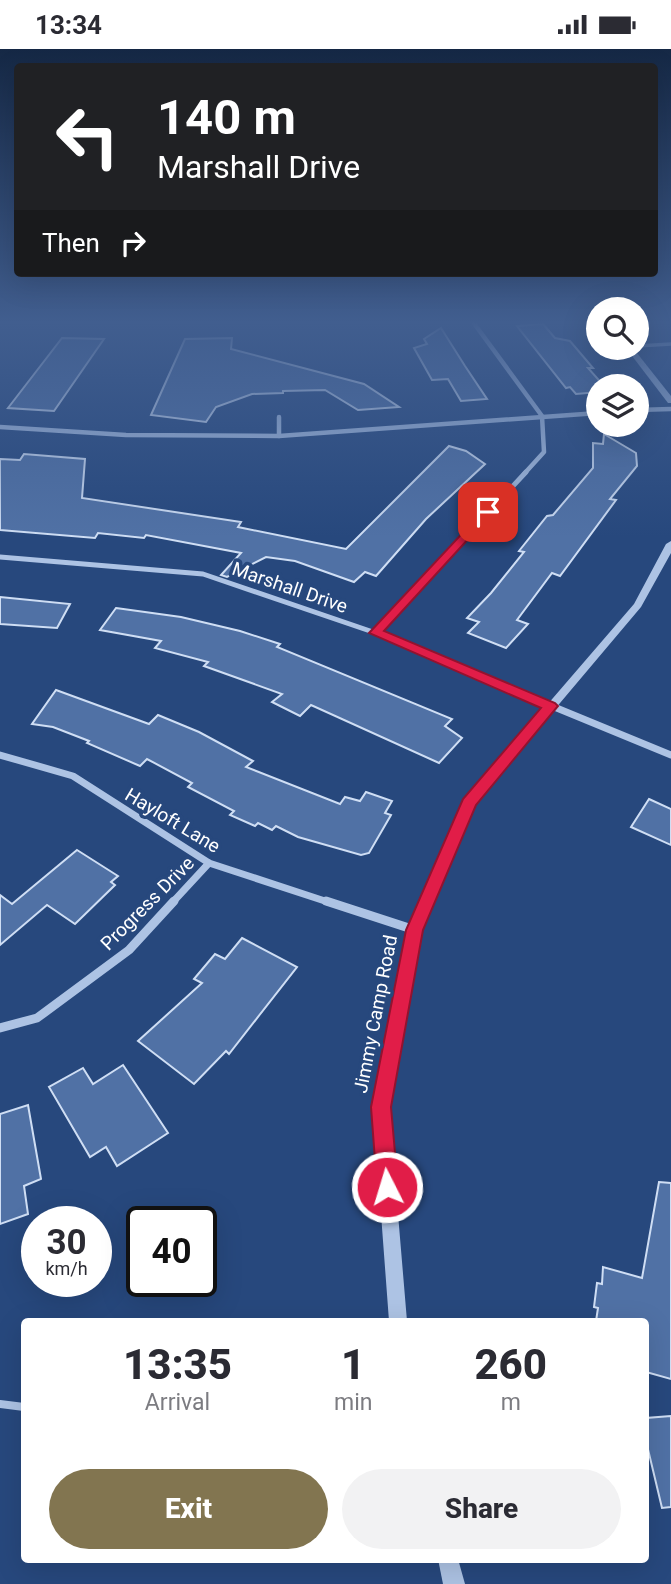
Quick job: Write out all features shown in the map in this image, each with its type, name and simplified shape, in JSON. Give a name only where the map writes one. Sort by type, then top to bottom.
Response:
[{"type":"street","points":[[376,633],[544,452],[542,416],[526,394]]},
{"type":"street","points":[[649,409],[671,408]]},
{"type":"street","points":[[0,427],[126,435],[279,436],[586,414]]},
{"type":"street","points":[[279,417],[279,436]]},
{"type":"street","name":"Jimmy Camp Road","points":[[398,1318],[381,1107],[415,930],[469,803],[638,605],[671,544]]},
{"type":"street","name":"Marshall Drive","points":[[0,557],[203,574],[376,633],[671,755]]},
{"type":"street","name":"Hayloft Lane","points":[[0,755],[73,776],[209,863],[415,930]]},
{"type":"street","name":"Progress Drive","points":[[0,1028],[37,1018],[129,950],[209,863]]},
{"type":"street","points":[[449,1563],[454,1584]]},
{"type":"lane","points":[[0,1404],[21,1407]]},
{"type":"building","points":[[19,394],[66,394],[54,411],[8,408]]},
{"type":"building","points":[[161,394],[263,394],[252,394],[216,407],[206,422],[151,415]]},
{"type":"building","points":[[331,394],[379,394],[399,407],[358,410]]},
{"type":"building","points":[[457,394],[484,394],[487,399],[461,401]]},
{"type":"building","points":[[604,437],[609,437],[636,453],[637,466],[610,499],[616,500],[560,576],[552,573],[517,620],[528,624],[506,648],[468,633],[479,622],[467,618],[524,552],[519,551],[547,516],[553,515],[593,468],[593,443],[603,444]]},
{"type":"building","points":[[449,446],[466,451],[485,464],[426,519],[376,576],[365,572],[354,582],[295,561],[266,557],[227,577],[221,575],[241,553],[146,535],[144,538],[98,533],[95,538],[0,530],[0,459],[20,460],[24,454],[85,459],[82,498],[241,522],[238,527],[346,549]]},
{"type":"building","points":[[0,597],[70,604],[57,628],[0,624]]},
{"type":"building","points":[[116,608],[181,617],[280,644],[277,647],[452,719],[445,726],[462,738],[439,763],[311,705],[300,716],[272,702],[282,694],[204,666],[208,662],[155,648],[161,641],[100,630]]},
{"type":"building","points":[[56,690],[149,724],[158,715],[199,732],[253,761],[246,767],[340,804],[345,797],[360,801],[366,792],[392,801],[385,813],[391,815],[369,853],[361,855],[298,837],[276,826],[272,830],[258,823],[255,826],[230,815],[234,811],[188,787],[192,783],[147,759],[140,766],[53,727],[32,724]]},
{"type":"building","points":[[649,799],[671,809],[671,845],[631,827]]},
{"type":"building","points":[[77,850],[118,876],[111,882],[115,885],[75,924],[47,905],[0,945],[0,895],[12,904]]},
{"type":"building","points":[[242,938],[297,967],[229,1054],[226,1051],[194,1084],[138,1041],[202,983],[194,979],[215,954],[225,959]]},
{"type":"building","points":[[123,1065],[168,1133],[117,1166],[106,1147],[90,1157],[49,1087],[83,1068],[93,1084]]},
{"type":"building","points":[[28,1105],[41,1179],[24,1186],[27,1206],[21,1206],[21,1216],[0,1224],[0,1114]]},
{"type":"building","points":[[659,1182],[671,1183],[671,1379],[649,1373],[649,1318],[596,1318],[598,1308],[594,1307],[597,1283],[602,1284],[603,1267],[642,1278]]},
{"type":"building","points":[[671,1416],[671,1507],[662,1508],[649,1454],[649,1418]]},
{"type":"route","points":[[387,1187],[381,1107],[415,930],[469,803],[550,706],[376,633],[488,512]]}]
